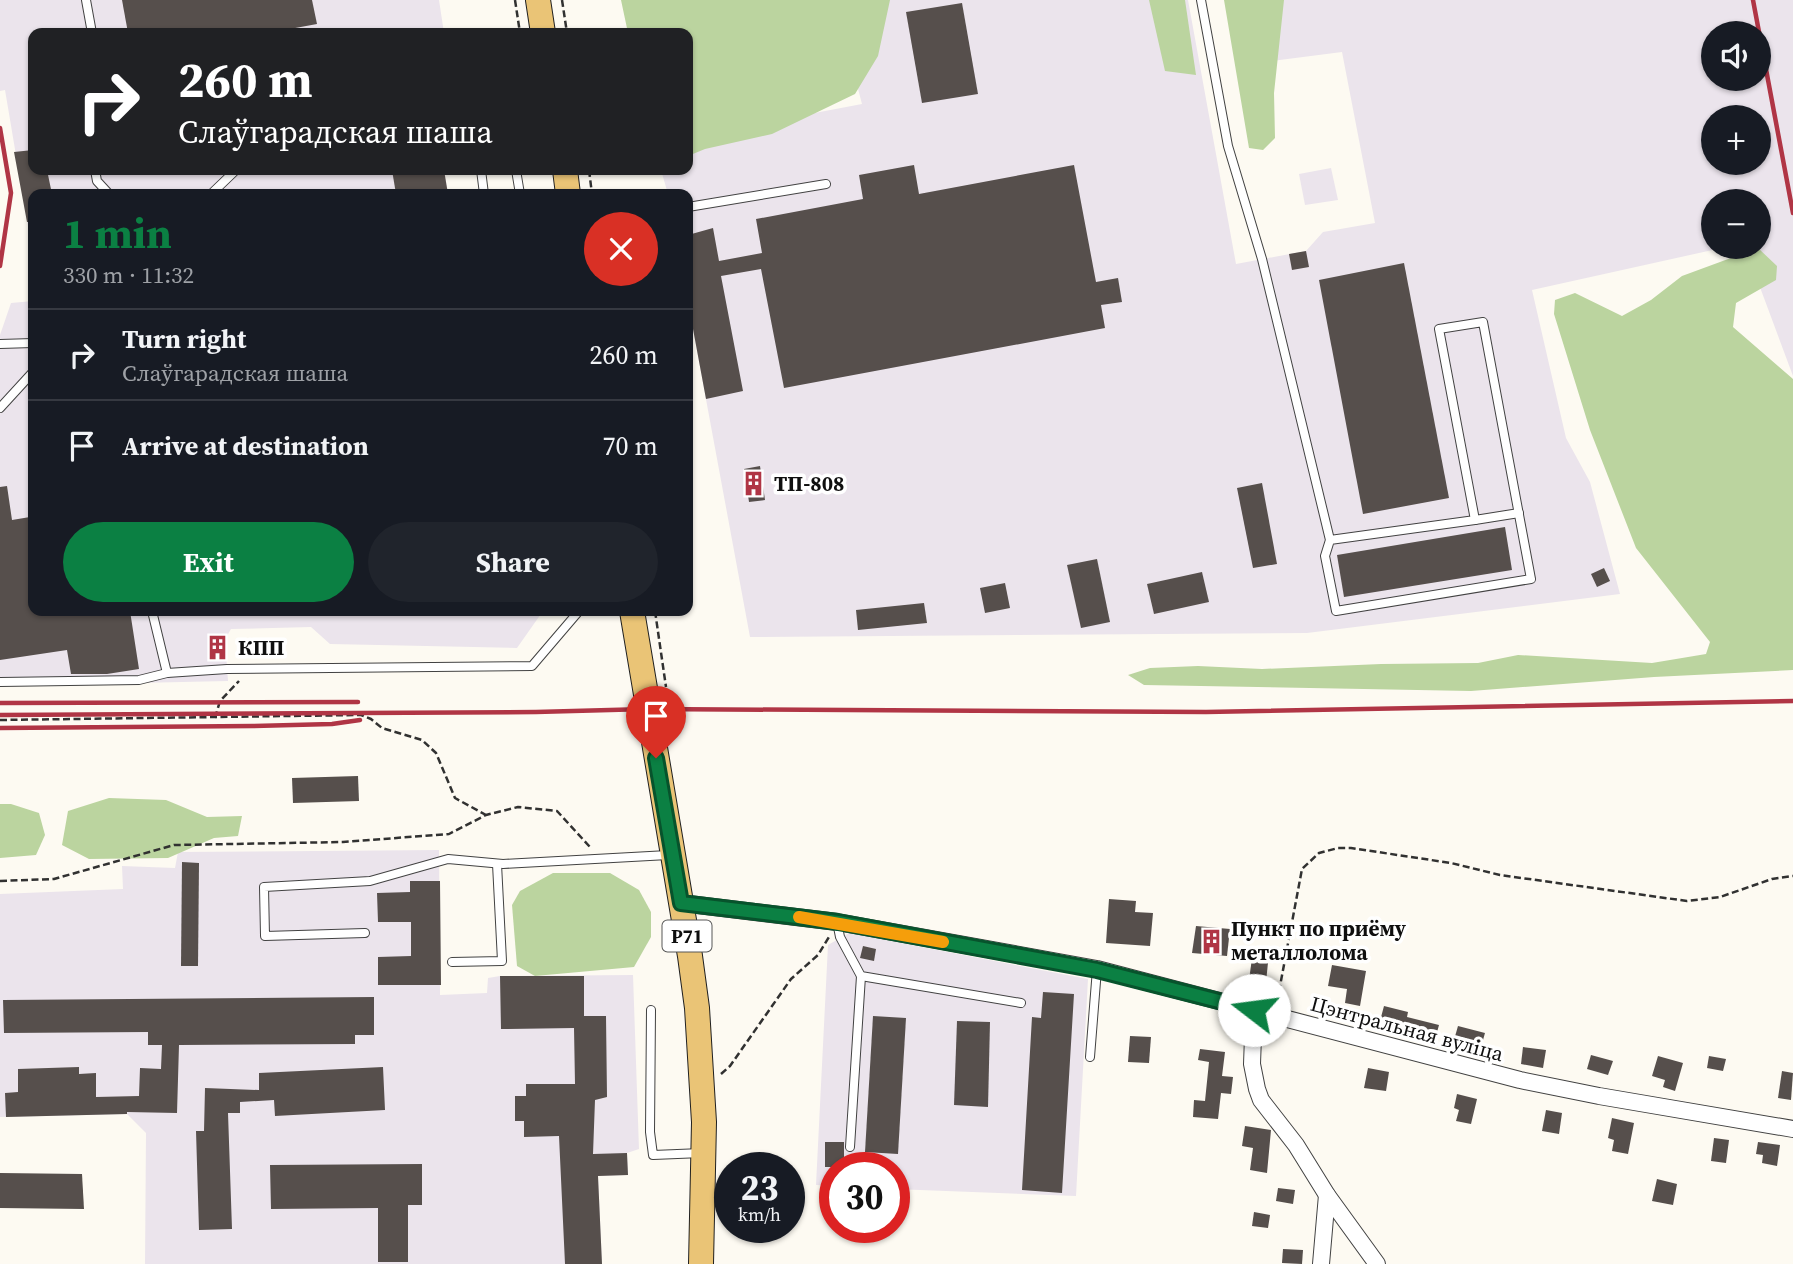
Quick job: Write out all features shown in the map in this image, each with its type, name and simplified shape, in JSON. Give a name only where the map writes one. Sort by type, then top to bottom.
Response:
[{"type":"main road","points":[[538,0],[542,28]]},
{"type":"main road","name":"Р71","points":[[633,616],[697,1008],[704,1153],[701,1264]]},
{"type":"street","name":"Цэнтральная вуліца","points":[[681,903],[838,922],[1097,970],[1520,1080],[1599,1097],[1793,1129]]},
{"type":"street","points":[[1254,1010],[1252,1064],[1256,1089],[1261,1100],[1296,1145],[1327,1195],[1377,1264]]},
{"type":"street","points":[[1321,1264],[1327,1195]]},
{"type":"lane","points":[[86,0],[91,28]]},
{"type":"lane","points":[[1201,0],[1228,146],[1262,259],[1330,540],[1325,556],[1336,611],[1531,579],[1483,322],[1439,329],[1475,520]]},
{"type":"lane","points":[[216,189],[231,175]]},
{"type":"lane","points":[[693,206],[827,184]]},
{"type":"lane","points":[[0,345],[28,343]]},
{"type":"lane","points":[[0,408],[28,377]]},
{"type":"lane","points":[[1330,540],[1519,513]]},
{"type":"lane","points":[[153,616],[167,673]]},
{"type":"lane","points":[[0,682],[139,680],[167,673],[251,669],[532,666],[575,616]]},
{"type":"lane","points":[[365,933],[265,936],[264,887],[370,881],[448,859],[497,863],[673,855]]},
{"type":"lane","points":[[452,962],[502,961],[497,863]]},
{"type":"lane","points":[[838,922],[840,937],[861,976],[850,1147]]},
{"type":"lane","points":[[1090,1057],[1097,970]]},
{"type":"lane","points":[[861,976],[1021,1003]]},
{"type":"lane","points":[[651,1010],[650,1132],[653,1155],[704,1153]]},
{"type":"path","points":[[514,0],[519,28]]},
{"type":"path","points":[[562,0],[566,28]]},
{"type":"path","points":[[656,616],[667,693]]},
{"type":"path","points":[[215,718],[220,701],[251,669]]},
{"type":"path","points":[[0,720],[361,715],[382,728],[422,740],[436,753],[455,798],[486,815]]},
{"type":"path","points":[[0,881],[54,879],[174,845],[343,842],[449,834],[486,815],[518,807],[557,811],[600,859]]},
{"type":"path","points":[[1274,1016],[1302,869],[1312,858],[1328,850],[1351,848],[1451,863],[1500,875],[1687,901],[1720,897],[1772,879],[1793,876]]},
{"type":"path","points":[[703,1090],[730,1066],[791,979],[818,955],[838,922]]},
{"type":"shaded area","points":[[0,0],[439,0],[443,28],[28,28],[28,175],[445,175],[447,189],[28,189],[28,226],[5,90],[0,91]]},
{"type":"shaded area","points":[[882,0],[1188,0],[1236,264],[1306,251],[1323,232],[1375,223],[1342,52],[1242,65],[1229,0],[1793,0],[1793,376],[1749,259],[1771,259],[1771,189],[1701,189],[1701,253],[1532,290],[1566,438],[1590,482],[1620,594],[1307,633],[750,637],[693,329],[693,189],[667,189],[662,175],[693,175],[693,136],[862,104],[837,9]]},
{"type":"shaded area","points":[[1331,168],[1338,200],[1305,205],[1299,174]]},
{"type":"shaded area","points":[[28,301],[28,616],[539,616],[517,648],[330,644],[311,627],[231,629],[225,639],[228,681],[0,686],[0,335],[11,303]]},
{"type":"shaded area","points":[[439,850],[440,995],[487,993],[488,978],[500,976],[633,975],[639,1149],[627,1153],[628,1175],[598,1176],[602,1264],[145,1264],[146,1133],[127,1114],[0,1117],[0,894],[123,889],[122,866],[175,868],[178,852]]},
{"type":"shaded area","points":[[849,933],[1088,979],[1076,1196],[910,1190],[910,1152],[819,1152],[819,1185],[816,1185],[828,945]]},
{"type":"green space","points":[[621,0],[890,0],[878,56],[855,94],[772,134],[693,154],[693,28],[627,28]]},
{"type":"green space","points":[[1149,0],[1185,0],[1196,75],[1165,71]]},
{"type":"green space","points":[[1224,0],[1284,0],[1274,93],[1275,138],[1263,150],[1249,148]]},
{"type":"green space","points":[[1728,259],[1770,259],[1777,266],[1776,280],[1736,303],[1733,327],[1793,379],[1793,670],[1471,691],[1144,685],[1128,675],[1150,668],[1198,666],[1262,669],[1478,663],[1518,655],[1652,663],[1706,654],[1710,642],[1636,548],[1590,430],[1554,314],[1555,300],[1575,293],[1622,316],[1651,300],[1682,276]]},
{"type":"green space","points":[[109,798],[166,800],[207,817],[242,816],[238,836],[214,838],[168,858],[89,859],[62,845],[68,811]]},
{"type":"green space","points":[[0,804],[11,804],[39,813],[45,835],[36,855],[0,858]]},
{"type":"green space","points":[[553,873],[610,873],[639,890],[651,912],[651,937],[634,967],[535,976],[517,966],[512,905],[520,891]]},
{"type":"building","points":[[122,0],[312,0],[317,24],[295,28],[127,28]]},
{"type":"building","points":[[962,3],[978,94],[922,103],[906,12]]},
{"type":"building","points":[[28,151],[28,175],[48,175],[51,189],[28,189],[28,222],[27,222],[14,152]]},
{"type":"building","points":[[914,165],[919,194],[1074,165],[1096,282],[1118,278],[1122,302],[1101,305],[1105,328],[784,388],[761,269],[721,276],[743,391],[706,399],[693,329],[693,234],[713,228],[719,261],[762,253],[756,219],[863,199],[859,175]]},
{"type":"building","points":[[393,175],[445,175],[447,189],[395,189]]},
{"type":"building","points":[[1306,251],[1309,267],[1292,270],[1289,254]]},
{"type":"building","points":[[1404,263],[1449,498],[1363,514],[1319,280]]},
{"type":"building","name":"ТП-808","points":[[760,466],[765,500],[749,502],[744,469]]},
{"type":"building","points":[[1262,483],[1277,564],[1253,568],[1237,488]]},
{"type":"building","points":[[7,486],[12,520],[28,517],[28,616],[131,616],[139,669],[107,674],[71,674],[67,650],[0,660],[0,487]]},
{"type":"building","points":[[1505,527],[1512,570],[1344,597],[1337,555]]},
{"type":"building","points":[[1097,559],[1110,622],[1081,628],[1067,565]]},
{"type":"building","points":[[1604,568],[1610,581],[1597,587],[1591,574]]},
{"type":"building","points":[[1202,572],[1209,602],[1154,614],[1147,584]]},
{"type":"building","points":[[1005,583],[1010,608],[985,613],[980,588]]},
{"type":"building","points":[[924,603],[927,623],[858,630],[856,610]]},
{"type":"building","name":"КПП","points":[[209,637],[225,639],[227,658],[210,658]]},
{"type":"building","points":[[358,776],[359,801],[293,803],[292,778]]},
{"type":"building","points":[[182,862],[199,863],[198,966],[181,966]]},
{"type":"building","points":[[410,881],[440,881],[441,985],[378,985],[378,957],[411,956],[411,922],[378,922],[377,893],[410,892]]},
{"type":"building","points":[[1109,899],[1136,901],[1135,912],[1153,913],[1150,946],[1106,943]]},
{"type":"building","name":"Пункт по приёму металлолома","points":[[1196,926],[1230,929],[1227,956],[1192,953]]},
{"type":"building","points":[[863,946],[876,949],[874,961],[860,958]]},
{"type":"building","points":[[1253,951],[1269,953],[1266,982],[1249,980]]},
{"type":"building","points":[[1332,965],[1366,971],[1360,1006],[1345,1003],[1347,989],[1328,986]]},
{"type":"building","points":[[500,976],[584,976],[584,1016],[606,1016],[607,1097],[595,1100],[593,1154],[627,1153],[628,1175],[598,1176],[602,1264],[565,1264],[559,1136],[524,1137],[524,1121],[515,1121],[515,1096],[526,1096],[526,1084],[575,1084],[574,1028],[501,1029]]},
{"type":"building","points":[[1043,992],[1074,994],[1062,1193],[1022,1190],[1032,1017],[1041,1018]]},
{"type":"building","points":[[374,997],[374,1035],[355,1035],[355,1044],[179,1045],[177,1113],[127,1112],[6,1117],[5,1093],[18,1092],[18,1069],[79,1067],[79,1074],[96,1073],[96,1097],[139,1096],[140,1068],[161,1069],[162,1045],[148,1045],[148,1032],[4,1033],[3,1000]]},
{"type":"building","points":[[1384,1006],[1408,1012],[1407,1017],[1439,1025],[1436,1036],[1380,1021]]},
{"type":"building","points":[[873,1016],[906,1018],[898,1152],[865,1152]]},
{"type":"building","points":[[957,1021],[990,1022],[988,1107],[954,1105]]},
{"type":"building","points":[[1458,1026],[1485,1033],[1479,1054],[1452,1047]]},
{"type":"building","points":[[1130,1036],[1151,1037],[1149,1063],[1128,1062]]},
{"type":"building","points":[[1523,1047],[1546,1050],[1543,1068],[1521,1064]]},
{"type":"building","points":[[1200,1049],[1225,1052],[1222,1076],[1233,1077],[1231,1094],[1221,1093],[1218,1119],[1193,1117],[1194,1100],[1205,1101],[1209,1062],[1198,1060]]},
{"type":"building","points":[[1591,1055],[1613,1061],[1608,1075],[1587,1069]]},
{"type":"building","points":[[1658,1056],[1683,1063],[1675,1091],[1663,1087],[1665,1080],[1652,1076]]},
{"type":"building","points":[[1709,1056],[1726,1059],[1723,1071],[1707,1068]]},
{"type":"building","points":[[383,1067],[385,1110],[275,1116],[274,1100],[240,1102],[240,1113],[228,1113],[232,1229],[199,1230],[196,1131],[204,1131],[205,1088],[259,1090],[259,1073]]},
{"type":"building","points":[[1368,1068],[1389,1072],[1386,1091],[1364,1088]]},
{"type":"building","points":[[1782,1071],[1793,1073],[1791,1100],[1778,1098]]},
{"type":"building","points":[[1457,1094],[1477,1099],[1471,1124],[1456,1121],[1459,1110],[1454,1108]]},
{"type":"building","points":[[1546,1110],[1562,1113],[1559,1134],[1542,1131]]},
{"type":"building","points":[[1612,1118],[1634,1123],[1628,1154],[1612,1151],[1614,1140],[1608,1138]]},
{"type":"building","points":[[1245,1126],[1271,1130],[1267,1173],[1250,1170],[1253,1148],[1242,1146]]},
{"type":"building","points":[[1714,1138],[1729,1140],[1726,1163],[1711,1161]]},
{"type":"building","points":[[825,1142],[844,1142],[844,1152],[825,1152]]},
{"type":"building","points":[[1758,1142],[1780,1145],[1777,1166],[1762,1163],[1763,1155],[1756,1154]]},
{"type":"building","points":[[422,1164],[422,1205],[408,1205],[408,1262],[378,1262],[378,1208],[271,1209],[270,1165]]},
{"type":"building","points":[[0,1173],[82,1174],[84,1209],[0,1208]]},
{"type":"building","points":[[1657,1179],[1677,1184],[1673,1205],[1652,1201]]},
{"type":"building","points":[[1278,1188],[1295,1190],[1293,1204],[1276,1201]]},
{"type":"building","points":[[1254,1212],[1270,1215],[1268,1228],[1252,1226]]},
{"type":"building","points":[[1283,1249],[1303,1250],[1302,1264],[1282,1263]]},
{"type":"railway","points":[[1753,0],[1793,213]]},
{"type":"railway","points":[[0,128],[11,193],[0,266]]},
{"type":"railway","points":[[0,715],[647,709],[1206,712],[1793,701]]},
{"type":"railway","points":[[0,703],[358,702]]},
{"type":"railway","points":[[0,728],[253,726],[332,724],[360,720]]},
{"type":"slow traffic","points":[[799,917],[943,942]]},
{"type":"place","name":"ТП-808","points":[[754,484]]},
{"type":"place","name":"КПП","points":[[218,648]]},
{"type":"place","name":"Пункт по приёму металлолома","points":[[1211,941]]},
{"type":"route","points":[[656,758],[681,903],[838,922],[1097,970],[1254,1010]]}]
